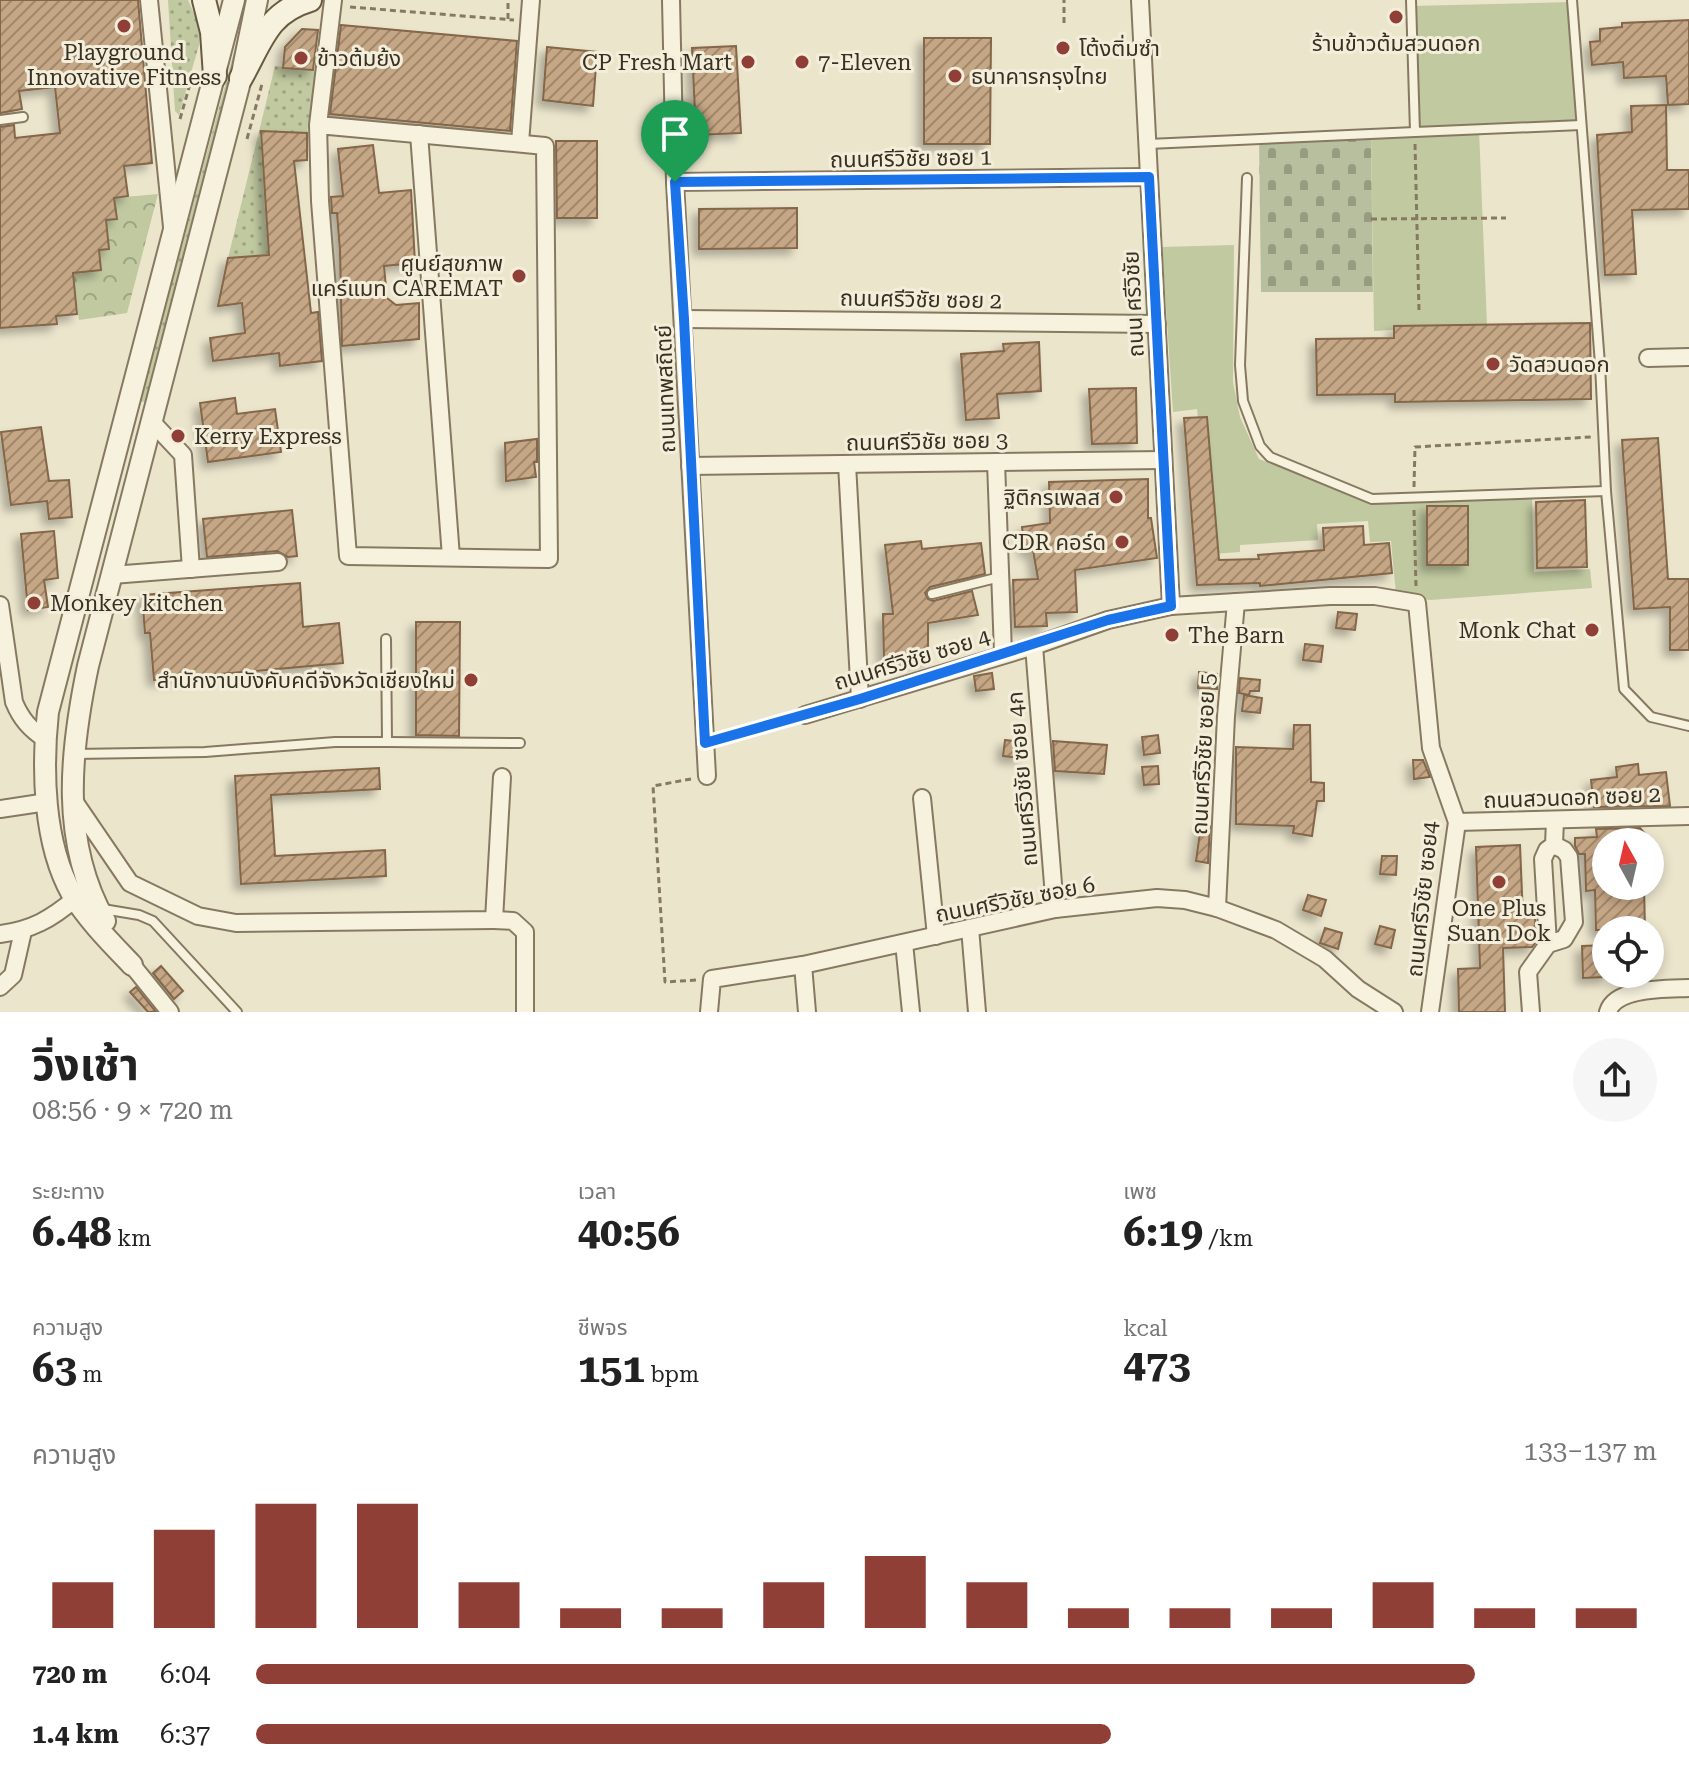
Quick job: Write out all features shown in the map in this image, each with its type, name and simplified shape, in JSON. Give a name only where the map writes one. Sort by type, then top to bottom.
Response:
[{"type":"main road","points":[[204,0],[212,32],[204,76]]},
{"type":"main road","points":[[252,80],[273,21],[286,9],[310,0]]},
{"type":"street","points":[[149,0],[172,229]]},
{"type":"street","points":[[170,1012],[88,917],[59,862],[47,802],[45,745],[55,682],[172,229],[204,76],[234,0]]},
{"type":"street","points":[[132,965],[92,899],[75,844],[72,797],[74,754],[83,688],[152,422],[252,80],[257,0]]},
{"type":"street","points":[[520,143],[531,0]]},
{"type":"street","name":"ถนนเทพสถิตย์","points":[[671,0],[675,182],[707,776]]},
{"type":"street","name":"ถนน ศรีวิชัย","points":[[1140,0],[1171,606]]},
{"type":"street","points":[[318,125],[545,146],[549,559],[348,556],[320,201],[318,125],[332,5]]},
{"type":"street","points":[[419,134],[451,557]]},
{"type":"street","name":"ถนนศรีวิชัย ซอย 1","points":[[675,182],[1149,177]]},
{"type":"street","name":"ถนนศรีวิชัย ซอย 2","points":[[684,319],[1157,324]]},
{"type":"street","points":[[1648,358],[1689,357]]},
{"type":"street","points":[[152,422],[183,455],[191,569]]},
{"type":"street","name":"ถนนศรีวิชัย ซอย 3","points":[[690,466],[1163,460]]},
{"type":"street","points":[[996,462],[1003,653]]},
{"type":"street","points":[[847,464],[860,699]]},
{"type":"street","points":[[112,575],[278,562]]},
{"type":"street","name":"ถนนศรีวิชัย ซอย 4","points":[[805,715],[1034,646],[1108,620],[1171,606],[1330,596],[1375,596],[1417,603]]},
{"type":"street","name":"ถนนศรีวิชัย ซอย 5","points":[[1217,908],[1226,716],[1236,602]]},
{"type":"street","name":"ถนนศรีวิชัย ซอย4","points":[[1417,603],[1431,748],[1457,822],[1430,1012]]},
{"type":"street","points":[[0,605],[4,667],[20,715],[45,745],[74,754]]},
{"type":"street","name":"ถนนศรีวิชัย ซอย 4ก","points":[[1034,646],[1055,909]]},
{"type":"street","points":[[494,920],[502,777]]},
{"type":"street","points":[[72,797],[130,883],[198,916],[236,923],[513,921],[525,932],[525,1012]]},
{"type":"street","points":[[922,798],[936,936]]},
{"type":"street","points":[[0,809],[47,802]]},
{"type":"street","name":"ถนนสวนดอก ซอย 2","points":[[1457,822],[1689,816]]},
{"type":"street","points":[[1554,845],[1555,820]]},
{"type":"street","points":[[1531,1012],[1528,972],[1548,944],[1564,939],[1574,922],[1569,857],[1554,845]]},
{"type":"street","points":[[1548,944],[1543,859],[1547,850],[1554,845]]},
{"type":"street","points":[[0,934],[23,931],[53,918],[76,898]]},
{"type":"street","name":"ถนนศรีวิชัย ซอย 6","points":[[712,979],[803,965],[1055,909],[1157,898],[1185,900],[1217,908],[1276,930],[1325,959],[1358,989],[1394,1012]]},
{"type":"street","points":[[970,928],[977,1012]]},
{"type":"street","points":[[0,987],[13,975],[23,931]]},
{"type":"street","points":[[904,943],[911,1012]]},
{"type":"street","points":[[803,965],[807,1012]]},
{"type":"street","points":[[709,1012],[712,979]]},
{"type":"street","points":[[1608,1012],[1609,1006],[1617,998],[1629,994],[1689,988]]},
{"type":"lane","points":[[1411,0],[1415,132]]},
{"type":"lane","points":[[1572,0],[1600,364],[1606,491],[1624,689],[1651,717],[1689,726]]},
{"type":"lane","points":[[0,120],[23,117]]},
{"type":"lane","points":[[1147,144],[1581,125]]},
{"type":"lane","points":[[1247,178],[1240,365],[1243,401],[1260,446],[1270,457],[1372,499],[1606,491]]},
{"type":"lane","points":[[932,594],[1000,577]]},
{"type":"lane","points":[[386,639],[387,742]]},
{"type":"lane","points":[[74,754],[205,752],[335,742],[520,743]]},
{"type":"lane","points":[[98,908],[139,915],[153,921],[237,1012]]},
{"type":"path","points":[[508,0],[508,19]]},
{"type":"path","points":[[1064,0],[1064,23]]},
{"type":"path","points":[[332,5],[530,21]]},
{"type":"path","points":[[175,121],[180,119],[204,76]]},
{"type":"path","points":[[247,139],[252,80]]},
{"type":"path","points":[[1415,132],[1419,311]]},
{"type":"path","points":[[1371,219],[1506,218]]},
{"type":"path","points":[[1417,603],[1415,447],[1603,436]]},
{"type":"path","points":[[705,743],[805,715]]},
{"type":"path","points":[[707,776],[653,786],[665,982],[712,979]]},
{"type":"green space","points":[[168,0],[188,0],[200,27],[199,45],[179,115],[175,111]]},
{"type":"green space","points":[[1571,2],[1580,125],[1479,130],[1487,325],[1374,331],[1371,133],[1415,132],[1411,6]]},
{"type":"green space","points":[[242,22],[248,23],[149,401],[140,402]]},
{"type":"green space","points":[[275,66],[317,71],[307,133],[262,131],[269,255],[228,258]]},
{"type":"green space","points":[[1371,133],[1373,292],[1261,292],[1259,137]]},
{"type":"green space","points":[[158,194],[127,313],[79,320],[73,273],[99,250],[106,220],[117,219],[114,198]]},
{"type":"green space","points":[[1234,245],[1233,382],[1240,417],[1259,459],[1374,504],[1532,497],[1534,572],[1590,569],[1592,588],[1430,600],[1396,594],[1391,541],[1370,542],[1368,521],[1317,524],[1318,540],[1240,545],[1240,552],[1212,554],[1197,409],[1173,412],[1162,247]]},
{"type":"building","points":[[0,0],[138,0],[152,163],[124,166],[128,196],[114,198],[117,219],[106,220],[109,249],[99,250],[101,270],[73,273],[77,314],[56,316],[57,324],[0,328],[0,127],[14,125],[15,138],[60,133],[55,87],[19,91],[22,109],[0,113]]},
{"type":"building","points":[[1689,20],[1689,104],[1668,105],[1666,76],[1624,78],[1623,62],[1592,65],[1590,42],[1600,41],[1600,29],[1622,27],[1622,23]]},
{"type":"building","points":[[341,25],[517,41],[510,131],[330,114]]},
{"type":"building","name":"ข้าวต้มย้ง","points":[[302,29],[318,30],[313,70],[283,68],[285,47]]},
{"type":"building","points":[[924,38],[991,38],[990,144],[924,144]]},
{"type":"building","points":[[736,46],[741,133],[696,135],[692,48]]},
{"type":"building","points":[[547,47],[597,52],[593,106],[543,100]]},
{"type":"building","points":[[1666,105],[1667,170],[1689,170],[1689,209],[1632,210],[1636,274],[1605,275],[1597,135],[1632,132],[1631,106]]},
{"type":"building","points":[[261,131],[307,133],[307,160],[294,161],[311,313],[318,312],[322,361],[280,366],[279,353],[213,361],[210,338],[245,333],[242,303],[218,306],[228,258],[269,255]]},
{"type":"building","points":[[556,141],[597,141],[597,218],[557,218]]},
{"type":"building","points":[[373,145],[379,193],[411,190],[415,263],[384,266],[387,298],[396,305],[419,303],[419,339],[342,346],[340,251],[337,213],[332,213],[331,197],[343,196],[338,149]]},
{"type":"building","points":[[797,208],[797,248],[699,249],[699,209]]},
{"type":"building","name":"วัดสวนดอก","points":[[1590,323],[1591,399],[1395,402],[1395,394],[1317,395],[1316,339],[1394,338],[1394,326]]},
{"type":"building","points":[[1039,342],[1041,391],[997,394],[999,418],[966,420],[961,354],[1004,351],[1003,344]]},
{"type":"building","points":[[1136,388],[1137,443],[1092,444],[1089,389]]},
{"type":"building","points":[[235,398],[237,414],[275,409],[281,452],[208,462],[200,403]]},
{"type":"building","points":[[1207,417],[1219,560],[1259,559],[1258,555],[1324,550],[1323,528],[1363,526],[1364,545],[1389,543],[1392,573],[1260,586],[1260,583],[1197,585],[1184,418]]},
{"type":"building","points":[[41,427],[49,481],[69,480],[72,517],[49,519],[47,501],[11,505],[1,432]]},
{"type":"building","points":[[1658,438],[1668,579],[1689,579],[1689,650],[1670,650],[1670,607],[1634,609],[1622,440]]},
{"type":"building","points":[[537,439],[536,477],[506,481],[505,443]]},
{"type":"building","points":[[1148,479],[1148,518],[1151,518],[1157,558],[1075,570],[1077,612],[1046,613],[1047,626],[1015,627],[1013,580],[1038,579],[1033,550],[1025,551],[1022,527],[1050,523],[1049,482]]},
{"type":"building","points":[[1585,500],[1587,567],[1537,568],[1536,502]]},
{"type":"building","points":[[1427,506],[1468,506],[1468,565],[1427,565]]},
{"type":"building","points":[[292,510],[297,556],[288,557],[277,551],[207,557],[203,519]]},
{"type":"building","points":[[54,531],[58,578],[44,580],[48,607],[28,610],[21,534]]},
{"type":"building","points":[[921,541],[922,549],[981,543],[985,574],[930,587],[925,593],[933,601],[972,591],[978,615],[928,623],[928,660],[884,661],[883,614],[893,614],[885,545]]},
{"type":"building","points":[[300,583],[303,627],[339,623],[343,663],[154,680],[150,633],[145,633],[142,595]]},
{"type":"building","points":[[1338,612],[1357,614],[1355,630],[1336,628]]},
{"type":"building","points":[[416,622],[460,622],[459,736],[416,735]]},
{"type":"building","points":[[1305,644],[1323,646],[1321,662],[1303,660]]},
{"type":"building","points":[[1199,672],[1217,674],[1217,689],[1198,688]]},
{"type":"building","points":[[992,673],[994,689],[976,691],[974,676]]},
{"type":"building","points":[[1240,678],[1260,680],[1259,691],[1250,691],[1249,695],[1239,693]]},
{"type":"building","points":[[1244,695],[1262,698],[1260,713],[1242,711]]},
{"type":"building","points":[[1294,725],[1310,725],[1311,782],[1324,783],[1324,801],[1317,801],[1312,836],[1293,833],[1294,826],[1236,824],[1236,747],[1293,749]]},
{"type":"building","points":[[1158,735],[1160,753],[1144,755],[1142,737]]},
{"type":"building","points":[[1005,740],[1023,742],[1021,758],[1003,756]]},
{"type":"building","points":[[1053,741],[1107,745],[1104,774],[1055,771]]},
{"type":"building","points":[[1413,760],[1423,760],[1430,777],[1414,779]]},
{"type":"building","points":[[1638,764],[1639,775],[1666,772],[1670,806],[1594,807],[1591,780],[1617,777],[1616,767]]},
{"type":"building","points":[[1158,766],[1159,784],[1144,785],[1142,767]]},
{"type":"building","points":[[379,768],[380,789],[271,795],[275,856],[385,850],[386,876],[241,884],[235,776]]},
{"type":"building","points":[[1201,825],[1210,826],[1208,863],[1196,861]]},
{"type":"building","points":[[1592,837],[1592,890],[1586,891],[1585,854],[1579,854],[1575,838]]},
{"type":"building","name":"One Plus Suan Dok","points":[[1520,845],[1523,918],[1535,917],[1536,942],[1532,947],[1503,948],[1505,1012],[1459,1012],[1458,969],[1480,968],[1476,847]]},
{"type":"building","points":[[1382,856],[1397,856],[1396,875],[1380,874]]},
{"type":"building","points":[[1308,895],[1326,900],[1321,916],[1303,910]]},
{"type":"building","points":[[1595,900],[1644,900],[1645,916],[1596,916]]},
{"type":"building","points":[[1380,926],[1395,930],[1391,948],[1375,944]]},
{"type":"building","points":[[1325,928],[1342,933],[1338,949],[1320,943]]},
{"type":"building","points":[[1582,946],[1592,946],[1592,978],[1583,978]]},
{"type":"building","points":[[161,966],[183,991],[174,999],[153,973]]},
{"type":"building","points":[[136,987],[156,1012],[148,1012],[130,992]]},
{"type":"place","name":"ร้านข้าวต้มสวนดอก","points":[[1396,17]]},
{"type":"place","name":"Playground Innovative Fitness","points":[[124,26]]},
{"type":"place","name":"โต้งติ่มซำ","points":[[1063,48]]},
{"type":"place","name":"ข้าวต้มย้ง","points":[[301,58]]},
{"type":"place","name":"CP Fresh Mart","points":[[748,62]]},
{"type":"place","name":"7-Eleven","points":[[802,62]]},
{"type":"place","name":"ธนาคารกรุงไทย","points":[[955,76]]},
{"type":"place","name":"ศูนย์สุขภาพ แคร์แมท CAREMAT","points":[[519,276]]},
{"type":"place","name":"วัดสวนดอก","points":[[1493,364]]},
{"type":"place","name":"Kerry Express","points":[[178,436]]},
{"type":"place","name":"ฐิติกรเพลส","points":[[1116,497]]},
{"type":"place","name":"CDR คอร์ด","points":[[1122,542]]},
{"type":"place","name":"Monkey kitchen","points":[[34,603]]},
{"type":"place","name":"Monk Chat","points":[[1592,630]]},
{"type":"place","name":"The Barn","points":[[1172,635]]},
{"type":"place","name":"สำนักงานบังคับคดีจังหวัดเชียงใหม่","points":[[471,680]]},
{"type":"place","name":"One Plus Suan Dok","points":[[1499,882]]},
{"type":"route","points":[[1149,177],[1171,606],[1108,620],[1034,646],[705,743],[675,182],[1149,177]]}]
